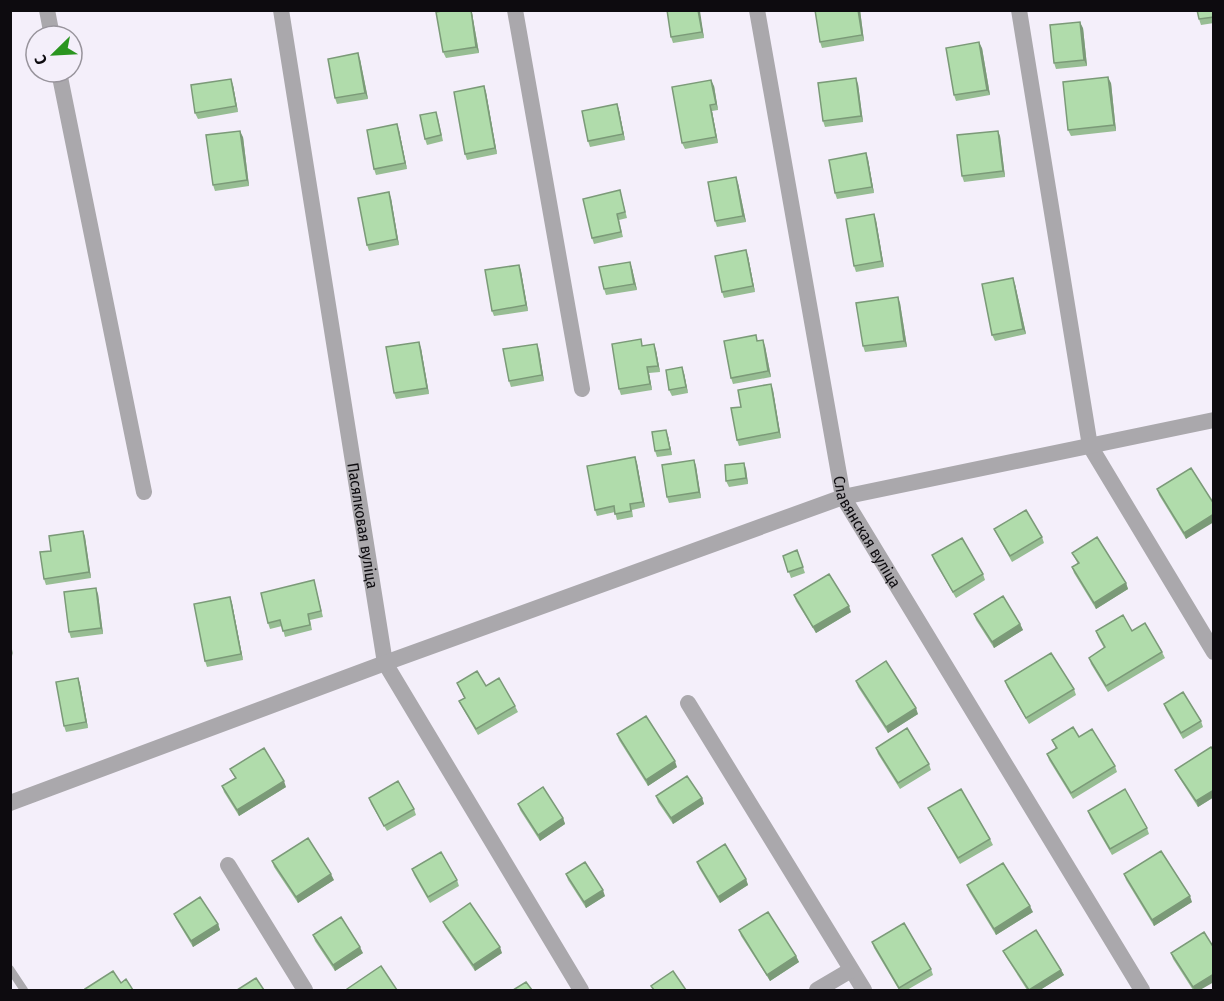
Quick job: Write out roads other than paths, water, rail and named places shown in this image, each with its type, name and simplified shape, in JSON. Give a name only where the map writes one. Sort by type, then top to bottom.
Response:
[{"type":"street","name":"Пасялковая вуліца","points":[[281,10],[385,663],[581,990]]},
{"type":"street","points":[[515,10],[582,389]]},
{"type":"street","name":"Славянская вуліца","points":[[757,10],[843,497],[1142,990]]},
{"type":"street","points":[[1019,10],[1090,446],[1214,652]]},
{"type":"street","points":[[61,84],[144,492]]},
{"type":"street","points":[[10,803],[385,663],[843,497],[1214,420]]},
{"type":"street","points":[[688,703],[864,990]]},
{"type":"street","points":[[228,866],[304,990]]},
{"type":"street","points":[[818,990],[851,970]]},
{"type":"lane","points":[[10,969],[24,990]]}]
